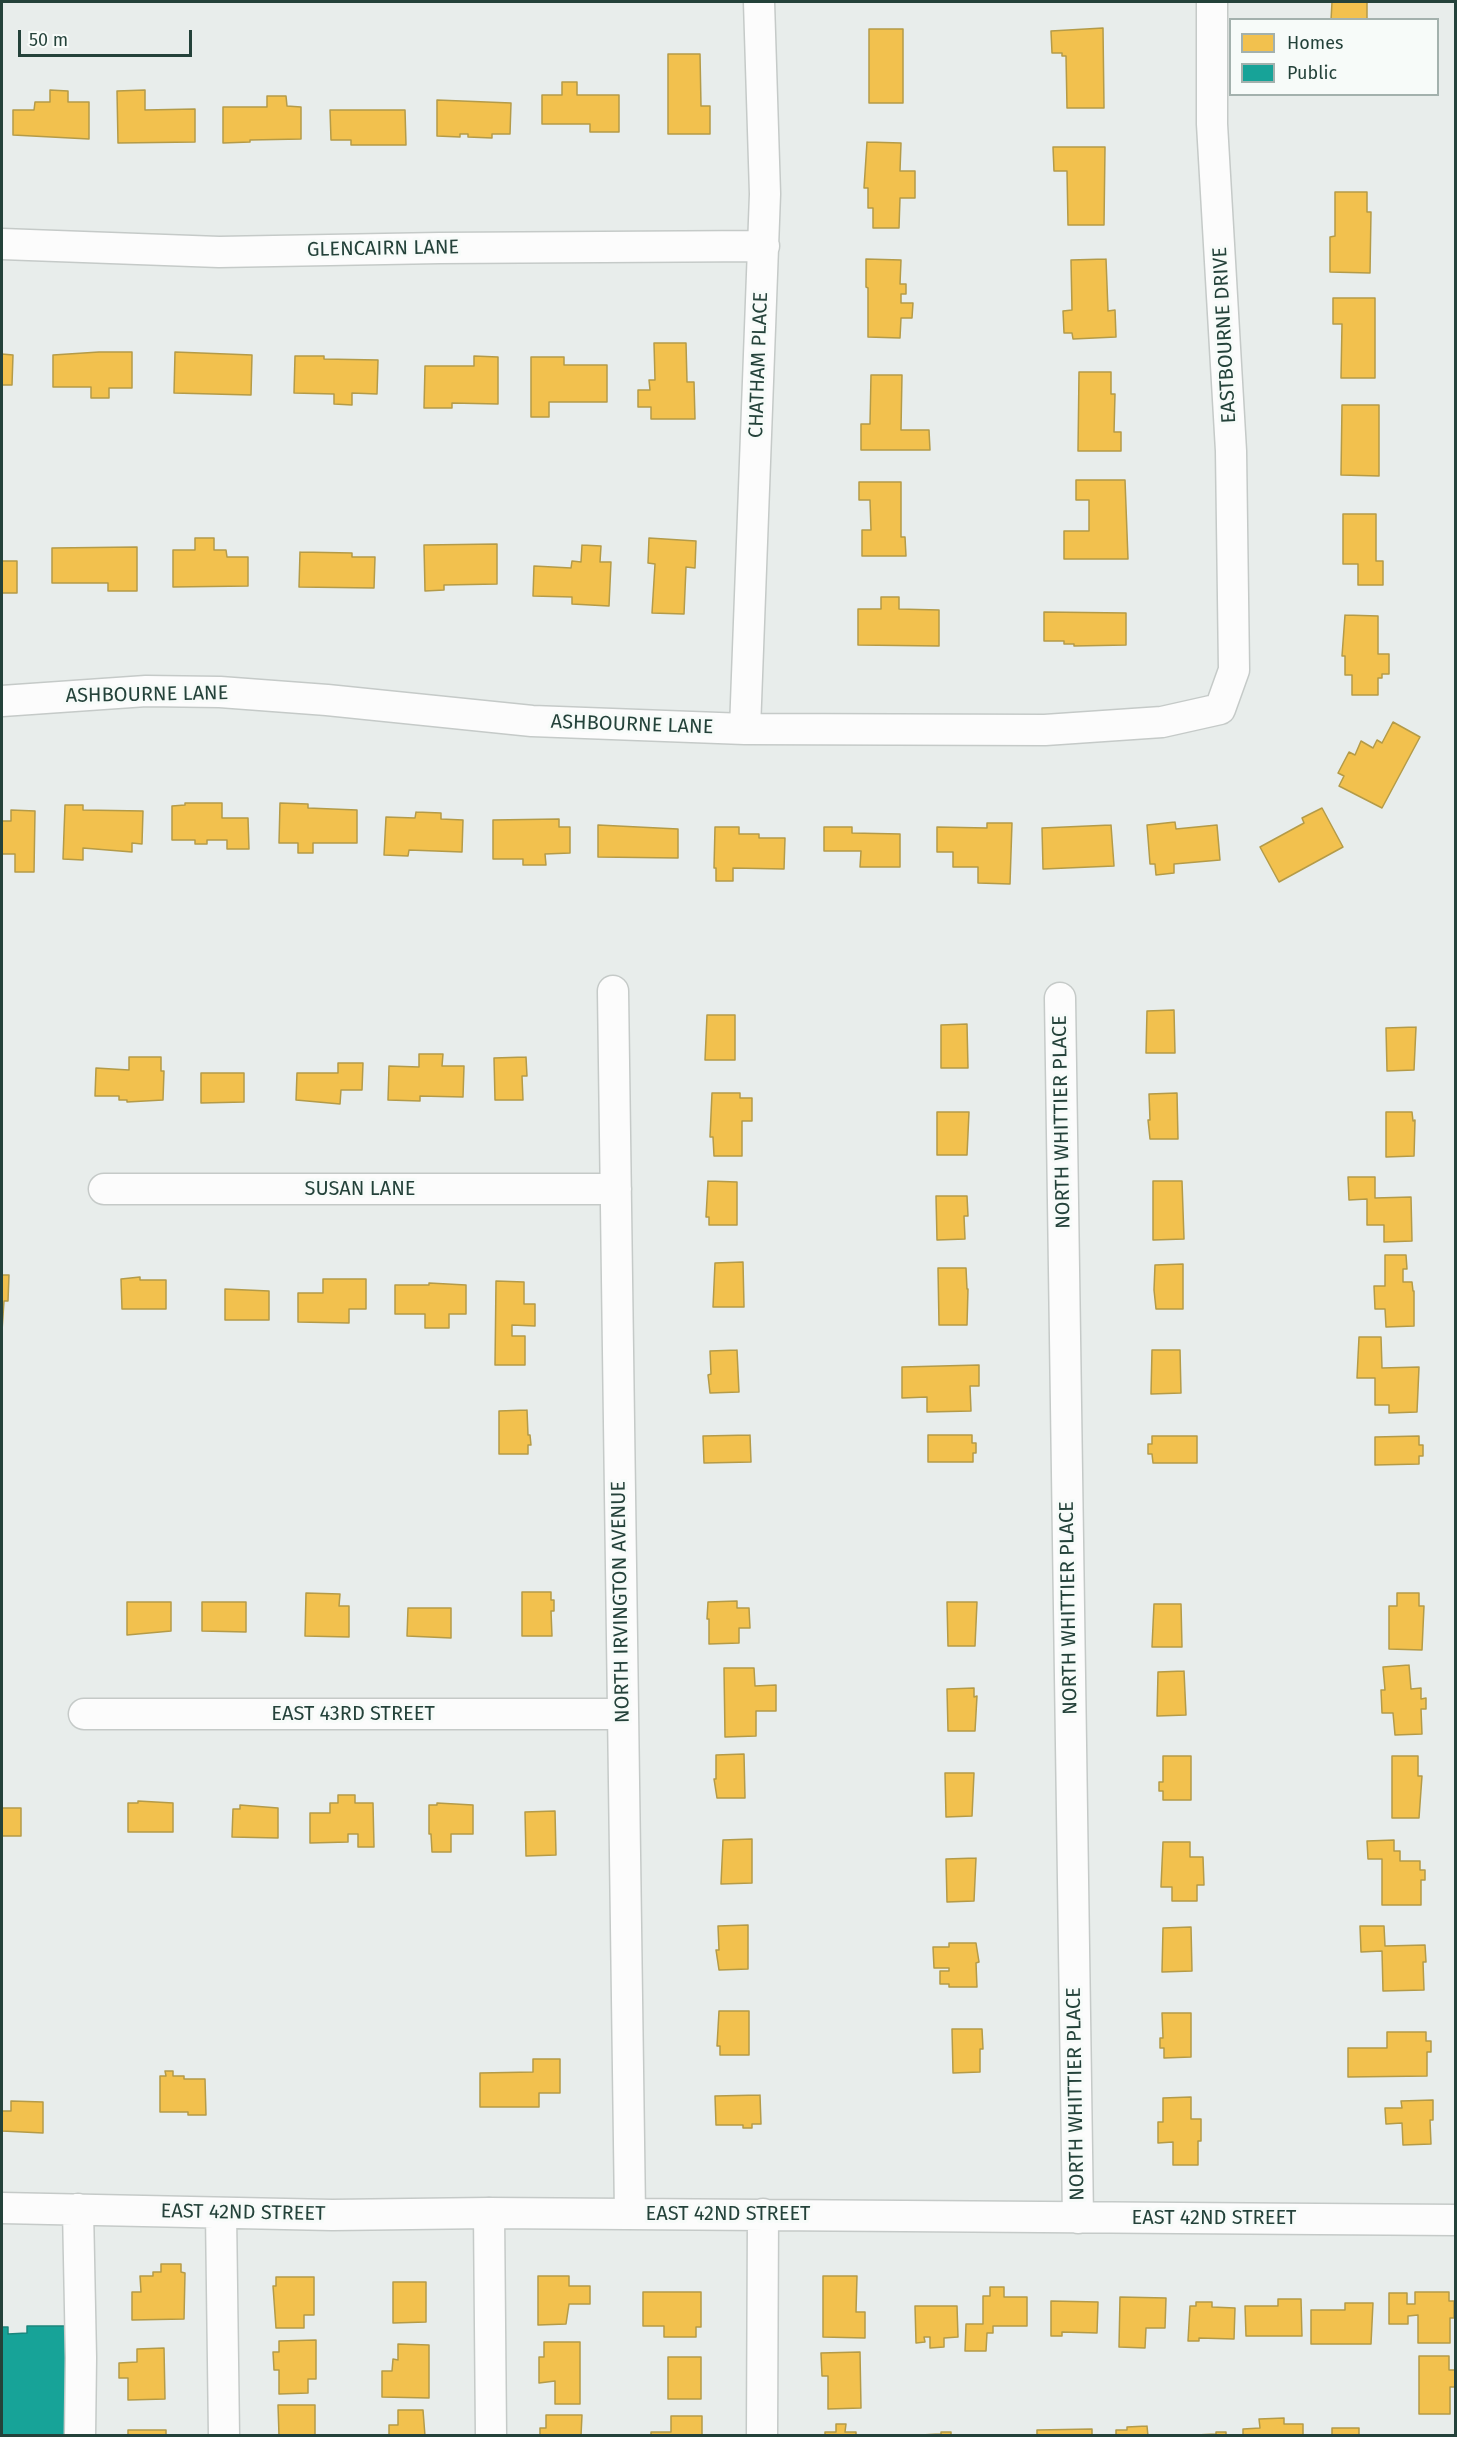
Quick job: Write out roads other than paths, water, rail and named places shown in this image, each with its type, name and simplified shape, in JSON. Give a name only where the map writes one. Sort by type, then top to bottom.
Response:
[{"type":"street","name":"CHATHAM PLACE","points":[[745,729],[764,246],[765,194],[759,2]]},
{"type":"street","name":"EASTBOURNE DRIVE","points":[[1212,2],[1212,124],[1231,451],[1234,670]]},
{"type":"street","name":"GLENCAIRN LANE","points":[[2,244],[219,252],[764,246]]},
{"type":"street","name":"ASHBOURNE LANE","points":[[2,701],[146,691],[220,692],[327,700],[532,721],[745,729],[1045,730],[1162,722],[1220,709],[1234,670]]},
{"type":"street","name":"NORTH IRVINGTON AVENUE","points":[[613,991],[630,2213]]},
{"type":"street","name":"NORTH WHITTIER PLACE","points":[[1060,998],[1078,2218]]},
{"type":"street","name":"SUSAN LANE","points":[[104,1190],[616,1190]]},
{"type":"street","name":"EAST 43RD STREET","points":[[84,1714],[623,1714]]},
{"type":"street","name":"EAST 42ND STREET","points":[[2,2208],[332,2215],[630,2213],[1455,2220]]},
{"type":"street","points":[[78,2209],[80,2436]]},
{"type":"street","points":[[221,2213],[224,2436]]},
{"type":"street","points":[[489,2213],[491,2436]]},
{"type":"street","points":[[762,2436],[763,2214]]}]
